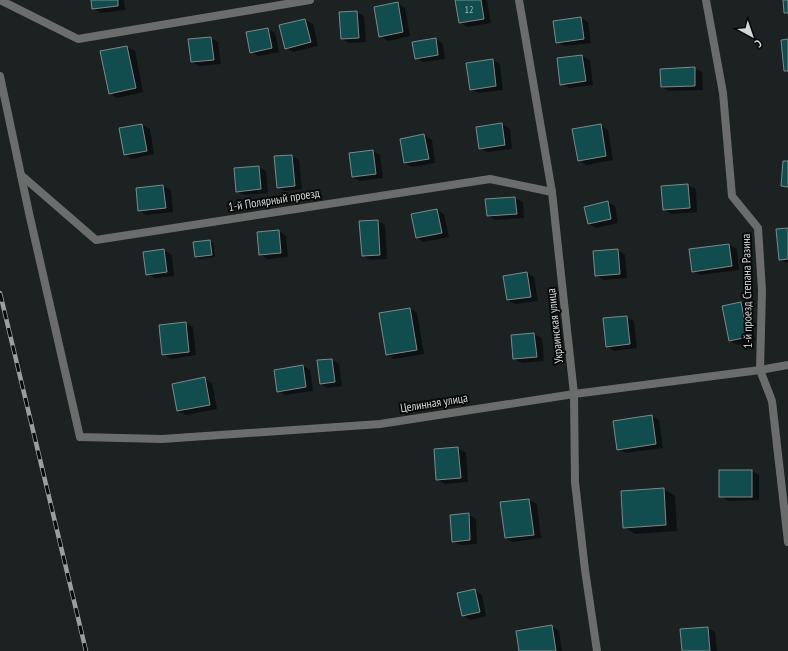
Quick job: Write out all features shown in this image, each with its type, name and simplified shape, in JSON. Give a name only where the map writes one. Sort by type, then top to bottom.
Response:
[{"type":"street","points":[[0,0],[78,39],[310,0]]},
{"type":"street","name":"Украинская улица","points":[[519,0],[552,192],[574,394],[575,482],[585,570],[597,651]]},
{"type":"street","name":"1-й проезд Степана Разина","points":[[706,0],[723,93],[732,196],[758,228],[762,290],[760,370],[772,401],[788,542]]},
{"type":"street","points":[[0,76],[21,175]]},
{"type":"street","name":"1-й Полярный проезд","points":[[21,175],[96,240],[490,179],[552,192]]},
{"type":"street","name":"Целинная улица","points":[[21,175],[80,436],[162,439],[380,424],[574,394],[788,365]]},
{"type":"building","points":[[91,0],[118,0],[118,6],[92,9]]},
{"type":"building","points":[[455,0],[481,0],[484,19],[459,23]]},
{"type":"building","points":[[783,0],[788,0],[788,13],[784,13]]},
{"type":"building","points":[[398,2],[403,32],[379,37],[374,7]]},
{"type":"building","points":[[357,11],[359,38],[341,39],[339,12]]},
{"type":"building","points":[[581,17],[584,39],[556,43],[553,21]]},
{"type":"building","points":[[305,19],[311,42],[285,49],[279,25]]},
{"type":"building","points":[[268,28],[272,48],[250,53],[246,32]]},
{"type":"building","points":[[211,37],[214,60],[191,62],[188,39]]},
{"type":"building","points":[[436,38],[438,55],[415,59],[412,42]]},
{"type":"building","points":[[788,39],[788,71],[784,71],[781,40]]},
{"type":"building","points":[[127,46],[136,88],[109,94],[100,51]]},
{"type":"building","points":[[582,55],[586,81],[560,85],[557,58]]},
{"type":"building","points":[[493,59],[496,86],[470,90],[466,63]]},
{"type":"building","points":[[695,67],[695,86],[661,87],[660,69]]},
{"type":"building","points":[[502,123],[505,145],[479,149],[476,127]]},
{"type":"building","points":[[142,124],[147,151],[124,155],[119,128]]},
{"type":"building","points":[[601,124],[606,156],[578,161],[572,129]]},
{"type":"building","points":[[424,134],[429,159],[404,163],[400,139]]},
{"type":"building","points":[[373,150],[376,174],[352,177],[349,153]]},
{"type":"building","points":[[292,155],[295,186],[277,188],[274,156]]},
{"type":"building","points":[[783,161],[788,161],[788,187],[781,186]]},
{"type":"building","points":[[259,166],[261,189],[236,192],[234,168]]},
{"type":"building","points":[[688,184],[690,208],[663,210],[661,186]]},
{"type":"building","points":[[163,185],[166,208],[138,211],[136,188]]},
{"type":"building","points":[[515,197],[517,214],[487,216],[485,199]]},
{"type":"building","points":[[608,201],[611,219],[588,224],[584,207]]},
{"type":"building","points":[[437,209],[442,233],[416,238],[411,214]]},
{"type":"building","points":[[378,220],[380,255],[362,256],[359,221]]},
{"type":"building","points":[[788,228],[788,259],[779,260],[776,229]]},
{"type":"building","points":[[279,230],[281,253],[259,255],[257,232]]},
{"type":"building","points":[[210,240],[212,255],[195,257],[193,242]]},
{"type":"building","points":[[729,244],[732,266],[692,272],[689,249]]},
{"type":"building","points":[[164,249],[167,272],[146,275],[143,252]]},
{"type":"building","points":[[618,249],[620,274],[595,276],[593,251]]},
{"type":"building","points":[[527,272],[531,297],[507,300],[503,276]]},
{"type":"building","points":[[741,302],[748,337],[729,341],[722,306]]},
{"type":"building","points":[[410,308],[417,350],[386,355],[379,313]]},
{"type":"building","points":[[627,316],[630,344],[606,347],[603,318]]},
{"type":"building","points":[[186,322],[189,352],[162,355],[159,325]]},
{"type":"building","points":[[534,333],[537,357],[513,359],[511,335]]},
{"type":"building","points":[[332,359],[335,382],[320,384],[317,360]]},
{"type":"building","points":[[303,365],[306,387],[277,392],[274,370]]},
{"type":"building","points":[[205,377],[210,405],[177,411],[172,384]]},
{"type":"building","points":[[652,415],[656,444],[617,450],[613,421]]},
{"type":"building","points":[[458,447],[461,478],[436,480],[434,449]]},
{"type":"building","points":[[719,470],[752,470],[752,497],[719,497]]},
{"type":"building","points":[[664,488],[666,525],[623,528],[621,491]]},
{"type":"building","points":[[529,499],[534,535],[505,538],[500,502]]},
{"type":"building","points":[[469,513],[470,540],[452,542],[450,515]]},
{"type":"building","points":[[475,589],[480,612],[462,616],[457,593]]},
{"type":"building","points":[[552,625],[556,651],[519,651],[516,631]]},
{"type":"building","points":[[708,627],[710,651],[682,651],[680,629]]},
{"type":"railway","points":[[0,293],[86,651]]}]
